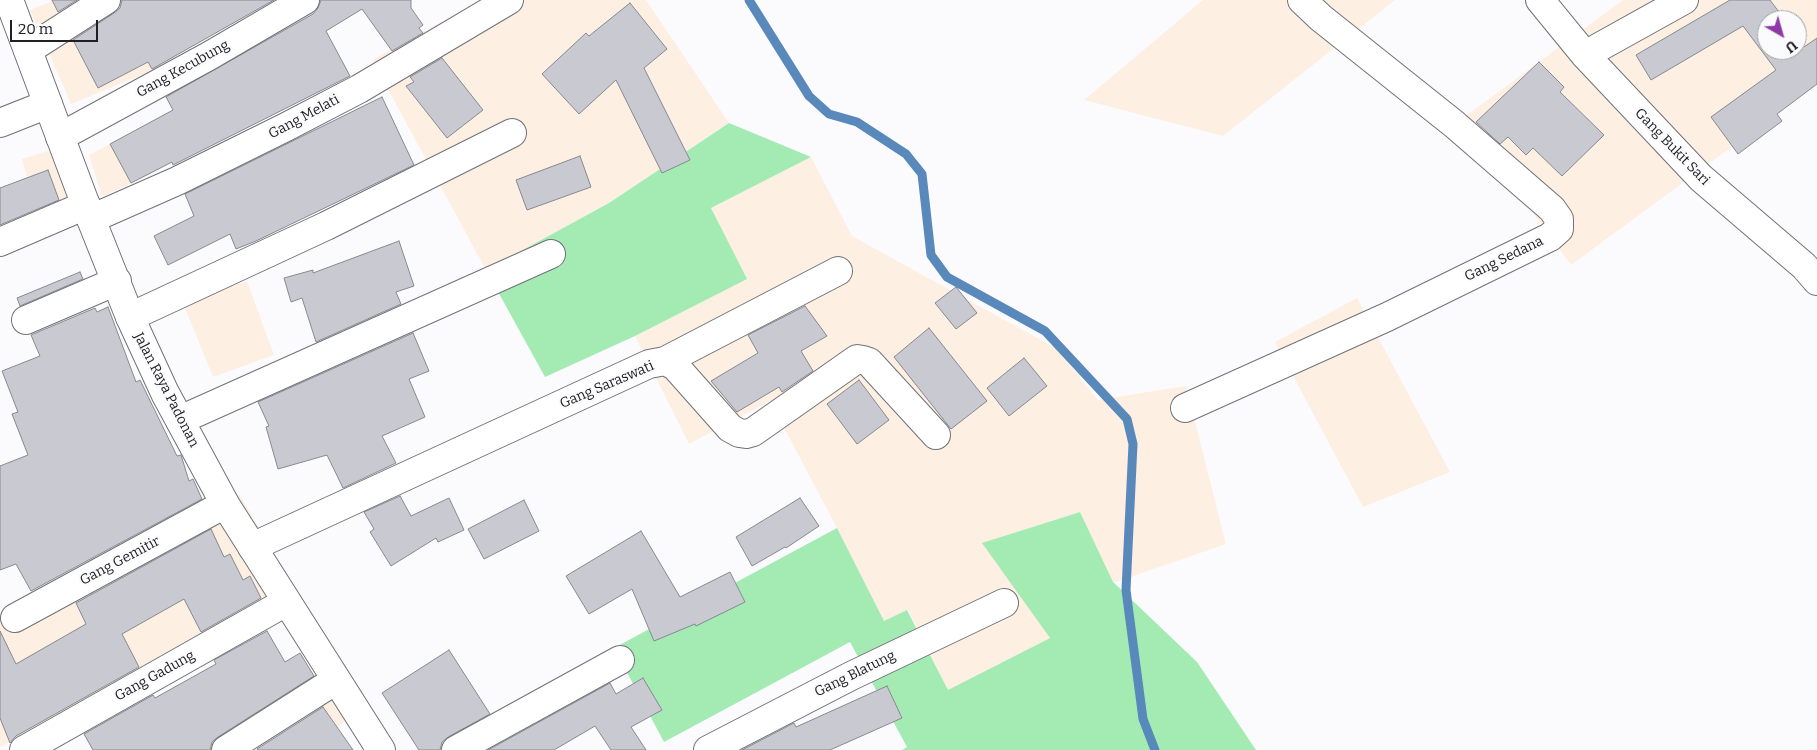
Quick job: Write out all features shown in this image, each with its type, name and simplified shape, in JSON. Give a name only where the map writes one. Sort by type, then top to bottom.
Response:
[{"type":"street","name":"Jalan Raya Padonan","points":[[9,0],[89,212],[150,364],[224,504],[381,750]]},
{"type":"street","points":[[28,50],[106,0]]},
{"type":"street","name":"Gang Kecubung","points":[[60,137],[209,56],[305,0]]},
{"type":"street","name":"Gang Melati","points":[[0,242],[177,181],[286,128],[358,89],[509,0]]},
{"type":"street","name":"Gang Sedana","points":[[1185,408],[1387,317],[1550,237],[1559,229],[1559,219],[1552,209],[1454,124],[1321,18],[1302,0]]},
{"type":"street","name":"Gang Bukit Sari","points":[[1540,0],[1585,55],[1701,178],[1804,266],[1817,280]]},
{"type":"street","points":[[1585,55],[1684,0]]},
{"type":"street","points":[[0,123],[48,104]]},
{"type":"street","points":[[130,317],[326,226],[512,133]]},
{"type":"street","points":[[180,420],[551,254]]},
{"type":"street","points":[[665,361],[838,271]]},
{"type":"street","points":[[26,320],[117,281]]},
{"type":"street","name":"Gang Saraswati","points":[[252,547],[648,364],[665,361],[676,366],[730,428],[739,433],[746,434],[753,432],[857,359],[862,360],[869,362],[936,435]]},
{"type":"street","name":"Gang Gemitir","points":[[15,618],[224,504]]},
{"type":"street","name":"Gang Gadung","points":[[24,750],[286,602]]},
{"type":"street","name":"Gang Blatung","points":[[708,750],[851,676],[1004,603]]},
{"type":"street","points":[[456,750],[620,660]]},
{"type":"street","points":[[226,750],[336,680]]},
{"type":"shaded area","points":[[55,0],[134,0],[161,67],[71,104],[30,10]]},
{"type":"shaded area","points":[[481,0],[646,0],[729,123],[609,203],[486,270],[372,60]]},
{"type":"shaded area","points":[[1203,0],[1395,0],[1223,136],[1084,100]]},
{"type":"shaded area","points":[[1623,0],[1817,0],[1817,84],[1571,265],[1463,118]]},
{"type":"shaded area","points":[[138,129],[161,169],[102,197],[89,155]]},
{"type":"shaded area","points":[[58,148],[74,206],[38,218],[22,159]]},
{"type":"shaded area","points":[[811,157],[852,236],[1057,349],[1098,400],[1186,386],[1226,544],[1113,583],[1080,512],[983,543],[1050,638],[948,690],[908,610],[884,622],[770,401],[689,444],[635,336],[746,279],[711,208]]},
{"type":"shaded area","points":[[247,281],[274,355],[213,377],[183,303]]},
{"type":"shaded area","points":[[1357,298],[1450,472],[1363,507],[1275,342]]},
{"type":"shaded area","points":[[240,495],[300,600],[0,747],[0,613]]},
{"type":"shaded area","points":[[347,686],[363,707],[317,743],[301,722]]},
{"type":"green space","points":[[729,123],[811,157],[711,208],[747,279],[635,336],[545,377],[486,270],[609,203]]},
{"type":"green space","points":[[1080,512],[1113,582],[1197,662],[1256,750],[902,750],[907,747],[850,642],[664,742],[614,648],[837,528],[884,621],[907,610],[948,690],[1050,638],[982,543]]},
{"type":"building","points":[[52,0],[77,0],[58,12]]},
{"type":"building","points":[[122,0],[274,0],[152,69],[148,62],[98,88],[73,40],[114,13],[120,8]]},
{"type":"building","points":[[321,0],[411,0],[411,8],[423,25],[419,28],[423,33],[392,51],[362,9],[326,31],[350,76],[173,165],[172,162],[131,183],[110,144],[173,110],[166,97],[313,14]]},
{"type":"building","points":[[1730,0],[1770,0],[1778,10],[1757,10],[1757,45],[1743,26],[1651,80],[1636,55]]},
{"type":"building","points":[[630,3],[667,49],[644,68],[690,160],[662,173],[616,80],[579,114],[542,74],[586,33],[589,36]]},
{"type":"building","points":[[1817,38],[1817,84],[1777,114],[1782,121],[1738,154],[1711,117],[1776,70],[1768,60],[1807,60],[1807,45]]},
{"type":"building","points":[[442,58],[483,110],[447,138],[406,86],[414,82],[410,77]]},
{"type":"building","points":[[1539,62],[1564,87],[1560,92],[1604,135],[1562,176],[1533,148],[1526,155],[1508,137],[1500,144],[1476,122]]},
{"type":"building","points":[[382,97],[414,165],[256,241],[236,249],[230,234],[168,265],[154,236],[194,216],[185,194]]},
{"type":"building","points":[[580,156],[591,187],[527,210],[516,180]]},
{"type":"building","points":[[48,170],[59,200],[0,225],[0,188]]},
{"type":"building","points":[[399,241],[414,286],[396,292],[401,304],[316,342],[302,298],[291,302],[284,278],[313,270],[313,273]]},
{"type":"building","points":[[80,272],[83,279],[20,306],[17,298]]},
{"type":"building","points":[[956,287],[977,313],[956,329],[935,303]]},
{"type":"building","points":[[805,306],[827,336],[801,351],[813,371],[782,392],[779,387],[737,412],[711,381],[758,353],[748,335]]},
{"type":"building","points":[[108,307],[136,382],[140,380],[177,456],[181,455],[189,481],[193,479],[202,499],[31,591],[16,564],[0,570],[0,466],[28,455],[12,414],[18,412],[2,371],[40,356],[31,335],[95,308],[97,312]]},
{"type":"building","points":[[929,328],[987,401],[951,429],[894,357]]},
{"type":"building","points":[[413,333],[429,371],[409,379],[425,417],[382,436],[396,463],[343,488],[327,455],[278,469],[266,427],[269,426],[258,402]]},
{"type":"building","points":[[1024,358],[1047,386],[1009,416],[987,388]]},
{"type":"building","points":[[859,380],[889,420],[857,444],[827,404]]},
{"type":"building","points":[[400,496],[411,516],[449,498],[464,530],[438,542],[436,538],[391,566],[370,532],[374,529],[364,512]]},
{"type":"building","points":[[800,498],[819,526],[786,548],[752,566],[736,537]]},
{"type":"building","points":[[524,500],[539,531],[484,559],[468,529]]},
{"type":"building","points":[[211,529],[224,557],[230,554],[243,580],[250,576],[261,598],[201,632],[184,599],[122,634],[139,667],[16,736],[10,743],[0,718],[0,631],[16,664],[86,624],[76,603]]},
{"type":"building","points":[[641,531],[680,597],[730,572],[745,602],[696,626],[695,624],[654,641],[632,589],[589,614],[566,576]]},
{"type":"building","points":[[267,631],[285,662],[300,653],[314,676],[218,737],[212,742],[210,750],[93,750],[84,734],[153,695],[155,698],[216,664],[214,660]]},
{"type":"building","points":[[449,650],[490,714],[448,737],[442,742],[440,750],[419,750],[382,693]]},
{"type":"building","points":[[643,678],[662,710],[631,727],[646,750],[611,750],[595,726],[554,750],[488,750],[610,683],[616,694]]},
{"type":"building","points":[[887,686],[902,718],[830,750],[742,750],[794,723],[796,727]]},
{"type":"building","points":[[323,707],[353,750],[257,749]]},
{"type":"waterway","points":[[749,0],[809,96],[829,114],[857,122],[906,154],[922,174],[931,255],[947,277],[1045,331],[1127,419],[1133,444],[1126,590],[1143,719],[1155,750]]}]
